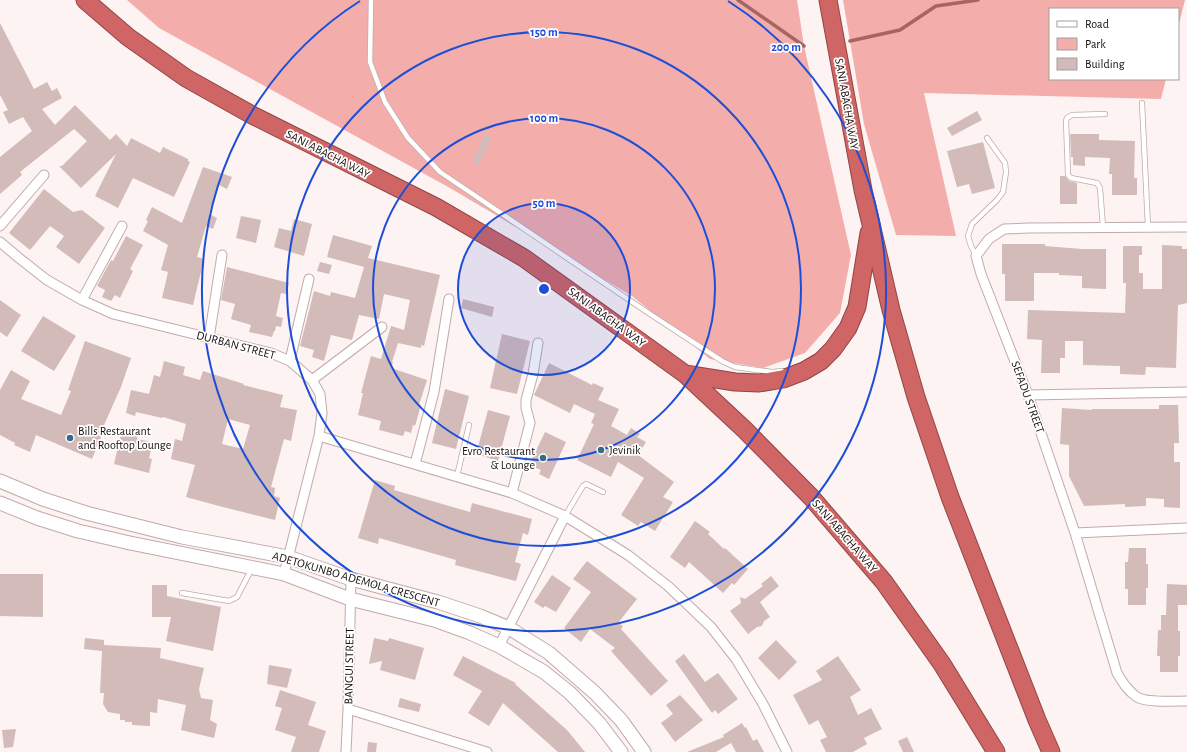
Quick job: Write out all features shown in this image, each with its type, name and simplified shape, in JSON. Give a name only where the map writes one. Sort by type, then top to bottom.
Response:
[{"type":"highway","name":"SANI ABACHA WAY","points":[[85,0],[128,37],[186,78],[252,116],[436,207],[524,258],[685,374],[745,430],[811,497],[884,582],[942,664],[981,725],[996,752]]},
{"type":"highway","name":"SANI ABACHA WAY","points":[[828,0],[863,190],[891,310],[916,396],[950,497],[1037,720],[1051,752]]},
{"type":"highway","points":[[685,374],[735,382],[759,383],[783,380],[802,369],[821,361],[833,349],[848,328],[857,307],[871,224]]},
{"type":"highway","points":[[1037,720],[1059,752]]},
{"type":"highway","points":[[981,725],[989,752]]},
{"type":"main road","name":"ADETOKUNBO ADEMOLA CRESCENT","points":[[0,481],[43,499],[86,513],[182,538],[288,557],[351,579],[438,602],[480,616],[509,628],[549,653],[595,693],[621,720],[644,752]]},
{"type":"main road","name":"ADETOKUNBO ADEMOLA CRESCENT","points":[[0,503],[37,518],[78,531],[284,574],[350,599],[434,620],[470,633],[499,646],[544,672],[570,693],[599,723],[621,752]]},
{"type":"street","points":[[0,226],[44,175]]},
{"type":"street","points":[[82,300],[122,226]]},
{"type":"street","points":[[976,256],[989,239],[1004,229],[1187,227]]},
{"type":"street","name":"DURBAN STREET","points":[[0,242],[47,280],[82,300],[113,314],[271,353],[290,360],[312,380],[320,394],[322,413],[320,436],[284,574]]},
{"type":"street","points":[[209,338],[222,255]]},
{"type":"street","name":"SEFADU STREET","points":[[976,256],[981,274],[1028,395],[1075,533],[1118,673],[1126,688],[1138,699],[1156,701],[1187,701]]},
{"type":"street","points":[[290,360],[309,279]]},
{"type":"street","points":[[415,464],[434,392],[449,299]]},
{"type":"street","points":[[312,380],[382,327]]},
{"type":"street","points":[[512,493],[530,422],[526,408],[526,400],[533,374],[538,343]]},
{"type":"street","points":[[1028,395],[1187,392]]},
{"type":"street","points":[[320,436],[512,493],[566,516],[628,555],[668,586],[711,627],[740,666],[763,704],[788,752]]},
{"type":"street","points":[[499,646],[566,516]]},
{"type":"street","points":[[1075,533],[1187,528]]},
{"type":"street","name":"BANGUI STREET","points":[[346,752],[351,579]]},
{"type":"street","points":[[348,709],[487,752]]},
{"type":"lane","points":[[370,0],[370,62],[385,102],[408,138],[440,172],[722,361],[735,367],[772,372],[787,370]]},
{"type":"lane","points":[[1142,103],[1148,227]]},
{"type":"lane","points":[[1103,227],[1100,188],[1097,183],[1071,178],[1068,175],[1066,121],[1067,118],[1072,115],[1105,114]]},
{"type":"lane","points":[[976,256],[968,236],[972,224],[997,200],[1003,192],[1006,172],[1005,163],[987,138]]},
{"type":"lane","points":[[457,476],[469,425]]},
{"type":"lane","points":[[566,516],[583,486],[586,484],[603,492]]},
{"type":"lane","points":[[182,593],[229,601],[237,597],[252,568]]},
{"type":"green space","points":[[127,0],[797,0],[804,46],[851,255],[840,313],[805,353],[763,368],[710,359],[632,296],[450,188],[159,28]]},
{"type":"green space","points":[[843,0],[1185,0],[1179,24],[1179,8],[1049,8],[1049,80],[1166,80],[1161,99],[924,93],[956,236],[896,235],[864,124]]},
{"type":"building","points":[[0,23],[34,89],[47,82],[52,91],[57,88],[62,98],[42,109],[55,125],[75,105],[110,140],[116,134],[127,146],[131,138],[160,153],[163,147],[188,159],[190,162],[174,197],[133,178],[118,208],[95,196],[116,154],[81,188],[59,166],[62,166],[87,141],[74,129],[20,172],[22,175],[0,194],[0,157],[32,131],[23,117],[9,124],[3,112],[8,110],[0,95]]},
{"type":"building","points":[[977,111],[982,120],[952,136],[947,128]]},
{"type":"building","points":[[485,134],[492,137],[479,165],[472,162]]},
{"type":"building","points":[[1070,134],[1099,134],[1099,140],[1135,141],[1134,178],[1137,178],[1137,195],[1112,195],[1112,174],[1109,174],[1110,158],[1085,157],[1085,166],[1073,165],[1073,157],[1071,157]]},
{"type":"building","points":[[983,142],[995,188],[972,194],[969,184],[957,187],[947,151]]},
{"type":"building","points":[[203,167],[232,177],[227,189],[219,185],[209,214],[217,218],[213,229],[206,226],[197,257],[204,259],[193,305],[162,298],[168,272],[161,270],[168,245],[143,231],[152,207],[182,223]]},
{"type":"building","points":[[1060,176],[1065,176],[1069,181],[1077,183],[1077,204],[1060,204]]},
{"type":"building","points":[[44,189],[73,212],[82,210],[105,228],[79,264],[56,247],[64,236],[50,226],[30,250],[9,233]]},
{"type":"building","points":[[241,216],[261,220],[256,243],[236,238]]},
{"type":"building","points":[[294,219],[312,224],[304,256],[274,247],[279,228],[291,231]]},
{"type":"building","points":[[333,235],[372,246],[368,258],[440,275],[424,346],[421,345],[421,348],[398,343],[392,362],[391,368],[427,380],[419,405],[421,405],[415,426],[413,425],[411,433],[405,431],[403,436],[379,430],[381,421],[358,415],[363,393],[361,393],[371,356],[381,359],[391,326],[404,330],[410,300],[384,294],[379,319],[359,315],[352,340],[331,335],[324,361],[312,357],[314,350],[300,346],[314,291],[330,296],[331,292],[355,298],[364,267],[327,257]]},
{"type":"building","points":[[126,236],[143,245],[130,269],[133,271],[120,298],[115,295],[111,301],[102,297],[105,290],[97,286],[111,260],[113,261]]},
{"type":"building","points":[[1002,244],[1045,244],[1045,246],[1106,249],[1106,289],[1082,288],[1082,276],[1059,275],[1059,273],[1034,273],[1034,301],[1005,301],[1005,274],[1002,274]]},
{"type":"building","points":[[1162,245],[1182,246],[1182,249],[1187,249],[1187,303],[1178,305],[1176,368],[1146,367],[1145,375],[1120,374],[1120,366],[1083,365],[1083,341],[1065,341],[1065,358],[1060,358],[1060,373],[1041,373],[1042,340],[1027,339],[1028,310],[1125,313],[1126,283],[1123,283],[1123,246],[1142,246],[1142,255],[1139,255],[1139,273],[1143,273],[1143,289],[1162,289]]},
{"type":"building","points":[[320,262],[332,265],[329,274],[317,271]]},
{"type":"building","points":[[227,267],[289,283],[286,294],[281,293],[276,316],[283,318],[281,327],[276,326],[272,337],[249,332],[251,325],[231,319],[235,304],[221,300]]},
{"type":"building","points":[[463,299],[494,307],[492,317],[461,308]]},
{"type":"building","points":[[0,300],[21,315],[7,337],[0,332]]},
{"type":"building","points":[[43,316],[76,336],[54,371],[21,351]]},
{"type":"building","points":[[502,334],[530,341],[517,394],[490,388]]},
{"type":"building","points":[[85,341],[131,358],[121,387],[100,434],[102,435],[92,459],[36,435],[30,452],[14,445],[15,443],[0,435],[0,390],[11,370],[30,381],[21,399],[61,415],[71,391],[68,390]]},
{"type":"building","points":[[164,361],[185,367],[183,375],[200,380],[203,371],[244,384],[243,385],[283,395],[280,407],[297,410],[291,441],[284,439],[271,487],[275,488],[274,496],[280,498],[275,520],[186,497],[195,465],[171,459],[175,439],[182,441],[186,424],[163,417],[136,412],[135,416],[126,413],[131,390],[149,394],[154,375],[160,377]],"holes":[[[228,419],[250,425],[243,449],[222,444]]]},
{"type":"building","points":[[549,363],[592,385],[593,383],[604,388],[598,400],[619,409],[611,426],[627,435],[631,428],[640,434],[637,437],[646,442],[638,455],[674,482],[663,497],[673,502],[655,531],[641,522],[638,526],[621,515],[644,478],[618,462],[611,477],[577,460],[594,424],[591,423],[595,414],[574,404],[570,413],[534,395]]},
{"type":"building","points":[[445,389],[469,396],[456,449],[432,443]]},
{"type":"building","points":[[1159,405],[1178,405],[1179,443],[1174,443],[1174,462],[1180,462],[1180,508],[1164,507],[1164,499],[1146,498],[1146,506],[1125,507],[1125,504],[1084,506],[1069,476],[1069,445],[1060,444],[1062,408],[1092,410],[1159,409]]},
{"type":"building","points":[[488,410],[510,416],[498,461],[476,454]]},
{"type":"building","points":[[122,430],[138,434],[137,439],[153,442],[149,458],[152,459],[149,473],[114,464]]},
{"type":"building","points":[[545,432],[566,442],[549,479],[539,474],[541,470],[529,465]]},
{"type":"building","points":[[375,480],[395,486],[394,490],[470,512],[472,503],[532,519],[528,535],[523,533],[515,562],[521,564],[516,581],[455,565],[456,560],[379,538],[378,544],[358,538]]},
{"type":"building","points":[[695,521],[710,532],[708,534],[748,569],[734,585],[732,583],[723,593],[689,562],[685,568],[670,557]]},
{"type":"building","points":[[1129,548],[1146,548],[1148,588],[1146,588],[1146,605],[1128,605],[1128,589],[1125,589],[1125,562],[1128,562]]},
{"type":"building","points":[[587,561],[637,599],[618,623],[623,626],[621,629],[668,681],[651,696],[611,651],[615,648],[590,629],[581,642],[564,628],[591,592],[573,579]]},
{"type":"building","points":[[0,574],[43,574],[43,617],[0,616]]},
{"type":"building","points":[[552,575],[571,588],[556,612],[545,606],[543,608],[534,602]]},
{"type":"building","points":[[771,576],[779,586],[760,602],[770,617],[764,621],[762,626],[757,627],[748,634],[730,611],[741,603],[740,597],[745,599],[763,586],[761,584]]},
{"type":"building","points":[[1167,584],[1187,585],[1187,605],[1178,605],[1180,656],[1178,656],[1178,672],[1160,672],[1160,656],[1157,656],[1158,630],[1161,630],[1161,615],[1166,615]]},
{"type":"building","points":[[152,585],[167,585],[167,596],[221,607],[213,651],[166,641],[171,617],[152,617]]},
{"type":"building","points":[[85,638],[104,640],[104,645],[161,648],[160,658],[204,668],[199,689],[201,698],[213,700],[210,720],[217,724],[214,738],[181,730],[186,705],[158,699],[157,713],[150,712],[150,726],[132,725],[132,722],[120,720],[120,714],[108,712],[103,704],[104,693],[100,693],[102,651],[84,649]]},
{"type":"building","points":[[374,638],[388,641],[389,638],[424,648],[415,680],[380,670],[382,661],[369,664]]},
{"type":"building","points":[[776,640],[797,662],[779,680],[758,658]]},
{"type":"building","points":[[684,654],[705,682],[718,673],[738,699],[718,714],[715,710],[712,713],[675,661]]},
{"type":"building","points":[[463,656],[516,683],[515,684],[567,730],[585,752],[558,752],[503,703],[489,726],[468,713],[482,691],[453,675]]},
{"type":"building","points":[[838,656],[861,690],[850,697],[858,715],[871,708],[882,729],[864,738],[867,744],[853,752],[826,752],[820,740],[827,737],[818,720],[809,725],[793,695],[822,680],[816,671]]},
{"type":"building","points":[[269,665],[292,669],[287,688],[267,684]]},
{"type":"building","points":[[280,690],[316,702],[308,725],[326,731],[319,752],[291,752],[296,737],[275,730],[282,708],[275,706]]},
{"type":"building","points":[[680,695],[703,720],[675,742],[661,723],[673,714],[666,705]]},
{"type":"building","points":[[400,698],[421,704],[419,712],[398,707]]},
{"type":"building","points":[[742,723],[745,728],[746,727],[753,741],[757,739],[764,752],[736,752],[731,743],[716,752],[687,752],[724,737],[723,735]]},
{"type":"building","points":[[16,729],[13,747],[4,748],[2,730]]},
{"type":"building","points":[[907,737],[914,752],[903,752],[898,741]]},
{"type":"building","points":[[368,742],[377,743],[376,752],[367,752]]},
{"type":"waterway","points":[[738,0],[804,46]]},
{"type":"waterway","points":[[850,41],[900,30],[936,6],[978,0]]},
{"type":"place","name":"Bills Restaurant and Rooftop Lounge","points":[[70,438]]},
{"type":"place","name":"Jevinik","points":[[601,450]]},
{"type":"place","name":"Evro Restaurant & Lounge","points":[[543,458]]}]
